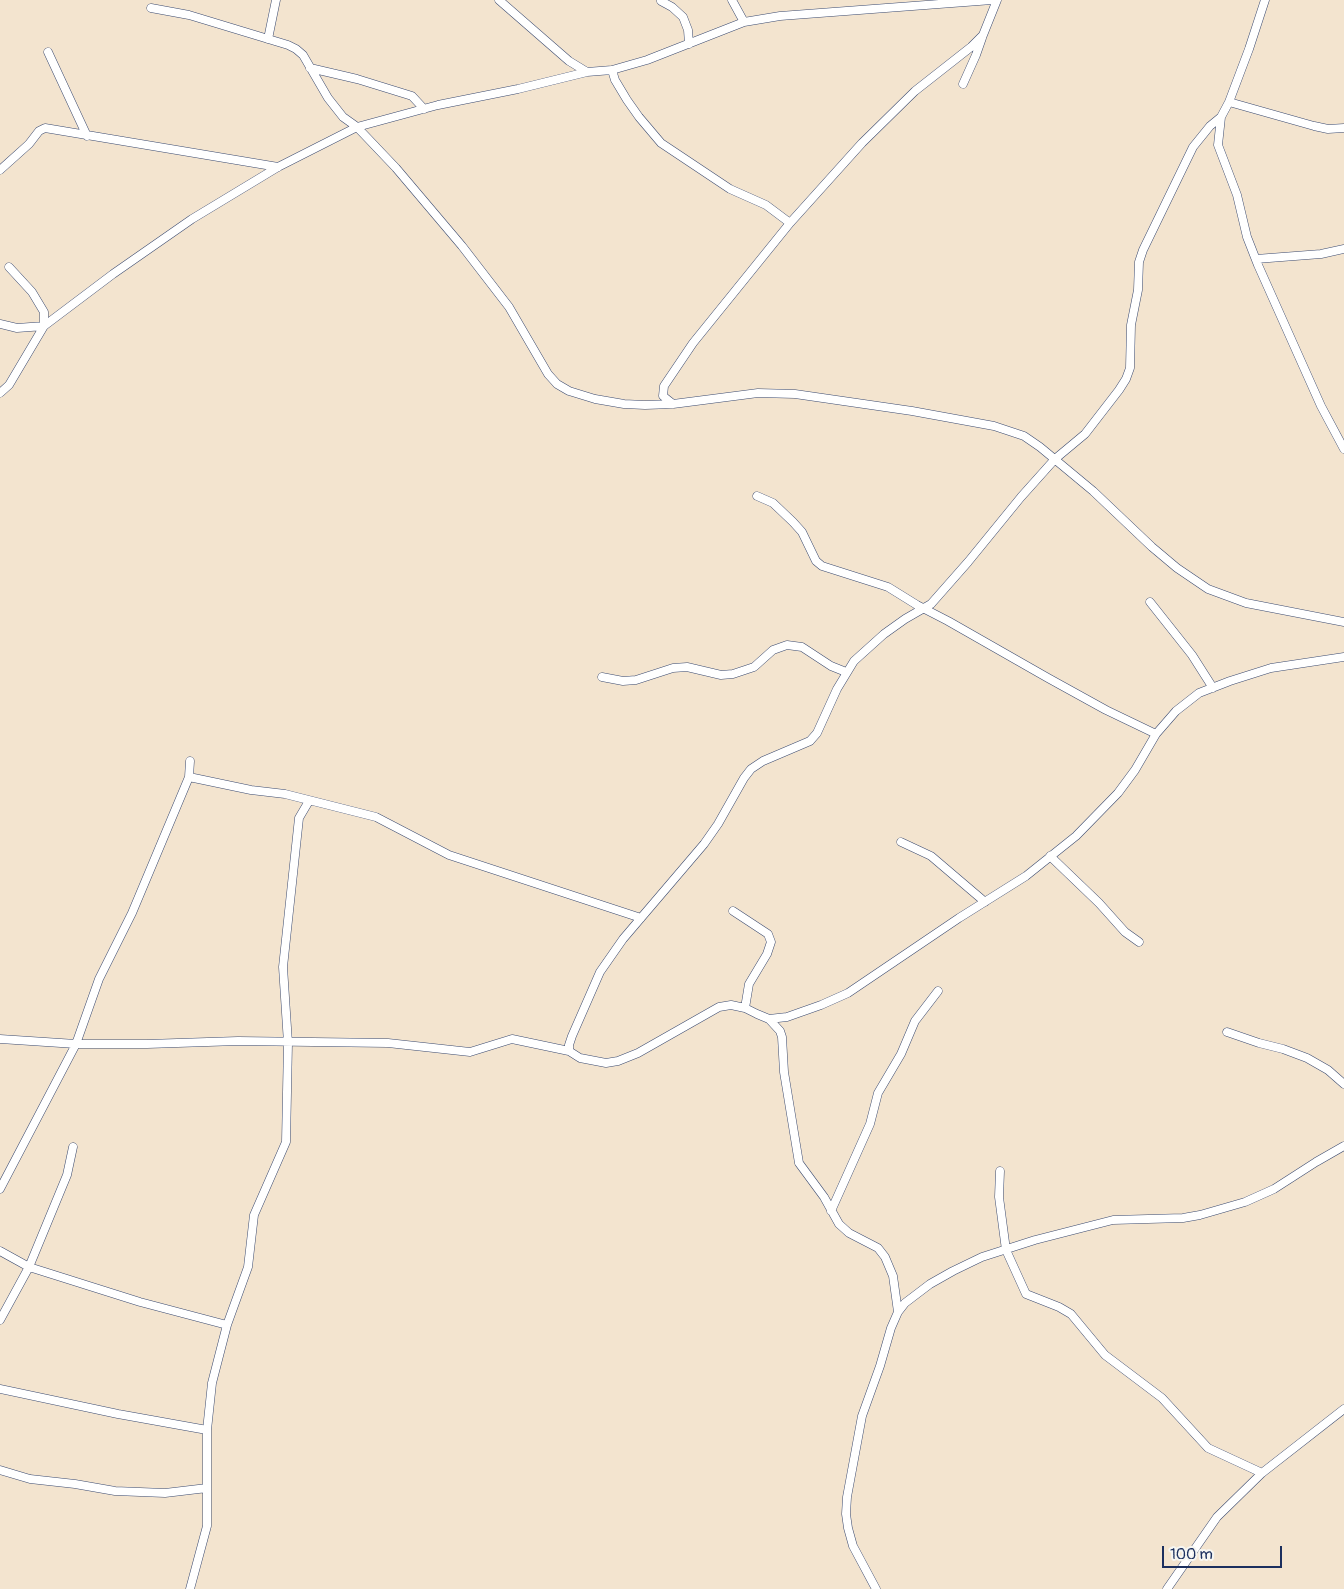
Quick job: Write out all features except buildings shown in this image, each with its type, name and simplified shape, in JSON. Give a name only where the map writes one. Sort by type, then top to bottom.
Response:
[{"type":"street","points":[[268,39],[276,0]]},
{"type":"street","points":[[499,0],[569,61],[587,72]]},
{"type":"street","points":[[732,0],[744,22]]},
{"type":"street","points":[[0,393],[9,385],[44,326],[113,274],[192,219],[278,167],[357,127],[424,109],[587,72],[612,70],[647,60],[744,22],[780,16],[992,0]]},
{"type":"street","points":[[963,84],[997,0]]},
{"type":"street","points":[[570,1051],[568,1045],[600,972],[641,918],[704,844],[751,769],[763,761],[810,742],[817,733],[846,672],[854,661],[884,634],[925,608],[940,594],[1055,459],[1085,434],[1126,379],[1130,368],[1130,342],[1142,250],[1193,147],[1221,117],[1229,102],[1265,0]]},
{"type":"street","points":[[661,1],[672,7],[682,17],[688,30],[689,44]]},
{"type":"street","points":[[151,8],[189,15],[268,39],[296,49],[303,55],[328,98],[343,117],[357,127],[396,168],[462,246],[508,306],[548,374],[557,384],[569,391],[595,399],[624,404],[645,405],[673,404],[758,393],[795,394],[912,411],[994,426],[1024,436],[1055,459],[1093,490],[1152,547],[1177,568],[1208,589],[1246,603],[1344,622]]},
{"type":"street","points":[[673,404],[663,396],[664,386],[693,343],[790,223],[862,143],[915,91],[971,47],[983,35]]},
{"type":"street","points":[[48,52],[87,136]]},
{"type":"street","points":[[310,68],[357,79],[412,96],[424,109]]},
{"type":"street","points":[[612,70],[627,100],[661,143],[730,189],[766,205],[790,223]]},
{"type":"street","points":[[1229,102],[1314,126],[1328,129],[1344,128]]},
{"type":"street","points":[[1221,117],[1218,145],[1236,195],[1247,237],[1321,406],[1344,449]]},
{"type":"street","points":[[0,170],[29,144],[39,131],[45,128],[278,167]]},
{"type":"street","points":[[1256,259],[1321,254],[1344,249]]},
{"type":"street","points":[[9,267],[32,292],[44,312],[44,326]]},
{"type":"street","points":[[0,324],[17,328],[44,326]]},
{"type":"street","points":[[757,496],[773,503],[793,522],[802,532],[816,561],[822,566],[888,587],[1098,706],[1156,734]]},
{"type":"street","points":[[1150,602],[1192,655],[1213,688]]},
{"type":"street","points":[[602,677],[623,681],[636,680],[673,668],[687,668],[721,675],[733,674],[754,667],[772,650],[787,645],[802,647],[830,666],[846,672]]},
{"type":"street","points":[[0,1039],[76,1044],[238,1041],[388,1043],[470,1052],[512,1039],[570,1051],[580,1058],[606,1063],[618,1061],[651,1047],[687,1024],[719,1008],[731,1005],[745,1008],[770,1019],[787,1017],[848,993],[959,918],[1026,876],[1076,836],[1118,793],[1135,770],[1156,734],[1176,711],[1199,693],[1271,668],[1344,657]]},
{"type":"street","points":[[0,1189],[76,1044],[99,979],[132,913],[189,777],[190,761]]},
{"type":"street","points":[[189,777],[251,790],[285,794],[376,817],[449,855],[641,918]]},
{"type":"street","points":[[190,1589],[207,1526],[207,1430],[212,1383],[227,1325],[248,1267],[254,1215],[286,1142],[288,1043],[283,967],[299,818],[309,801]]},
{"type":"street","points":[[901,842],[931,856],[985,902]]},
{"type":"street","points":[[1050,856],[1099,903],[1125,932],[1140,942]]},
{"type":"street","points":[[733,911],[768,934],[771,942],[767,954],[749,984],[745,1008]]},
{"type":"street","points":[[831,1211],[870,1124],[878,1093],[901,1054],[915,1021],[938,991]]},
{"type":"street","points":[[770,1019],[780,1031],[782,1037],[784,1072],[799,1163],[824,1197],[839,1224],[849,1233],[878,1248],[884,1257],[890,1267],[896,1287],[898,1312]]},
{"type":"street","points":[[1227,1032],[1307,1058],[1328,1070],[1344,1084]]},
{"type":"street","points":[[876,1589],[854,1546],[846,1514],[847,1497],[860,1423],[898,1312],[905,1303],[930,1284],[982,1257],[1113,1220],[1183,1218],[1222,1210],[1264,1195],[1344,1146]]},
{"type":"street","points":[[0,1320],[29,1266],[67,1176],[73,1147]]},
{"type":"street","points":[[1000,1171],[999,1206],[1006,1250],[1026,1294],[1059,1307],[1071,1314],[1105,1355],[1162,1398],[1208,1448],[1262,1474]]},
{"type":"street","points":[[0,1251],[29,1266],[140,1302],[227,1325]]},
{"type":"street","points":[[0,1388],[118,1414],[207,1430]]},
{"type":"street","points":[[1167,1589],[1217,1517],[1262,1474],[1344,1409]]},
{"type":"street","points":[[0,1470],[30,1480],[75,1484],[115,1491],[165,1493],[207,1488]]}]
